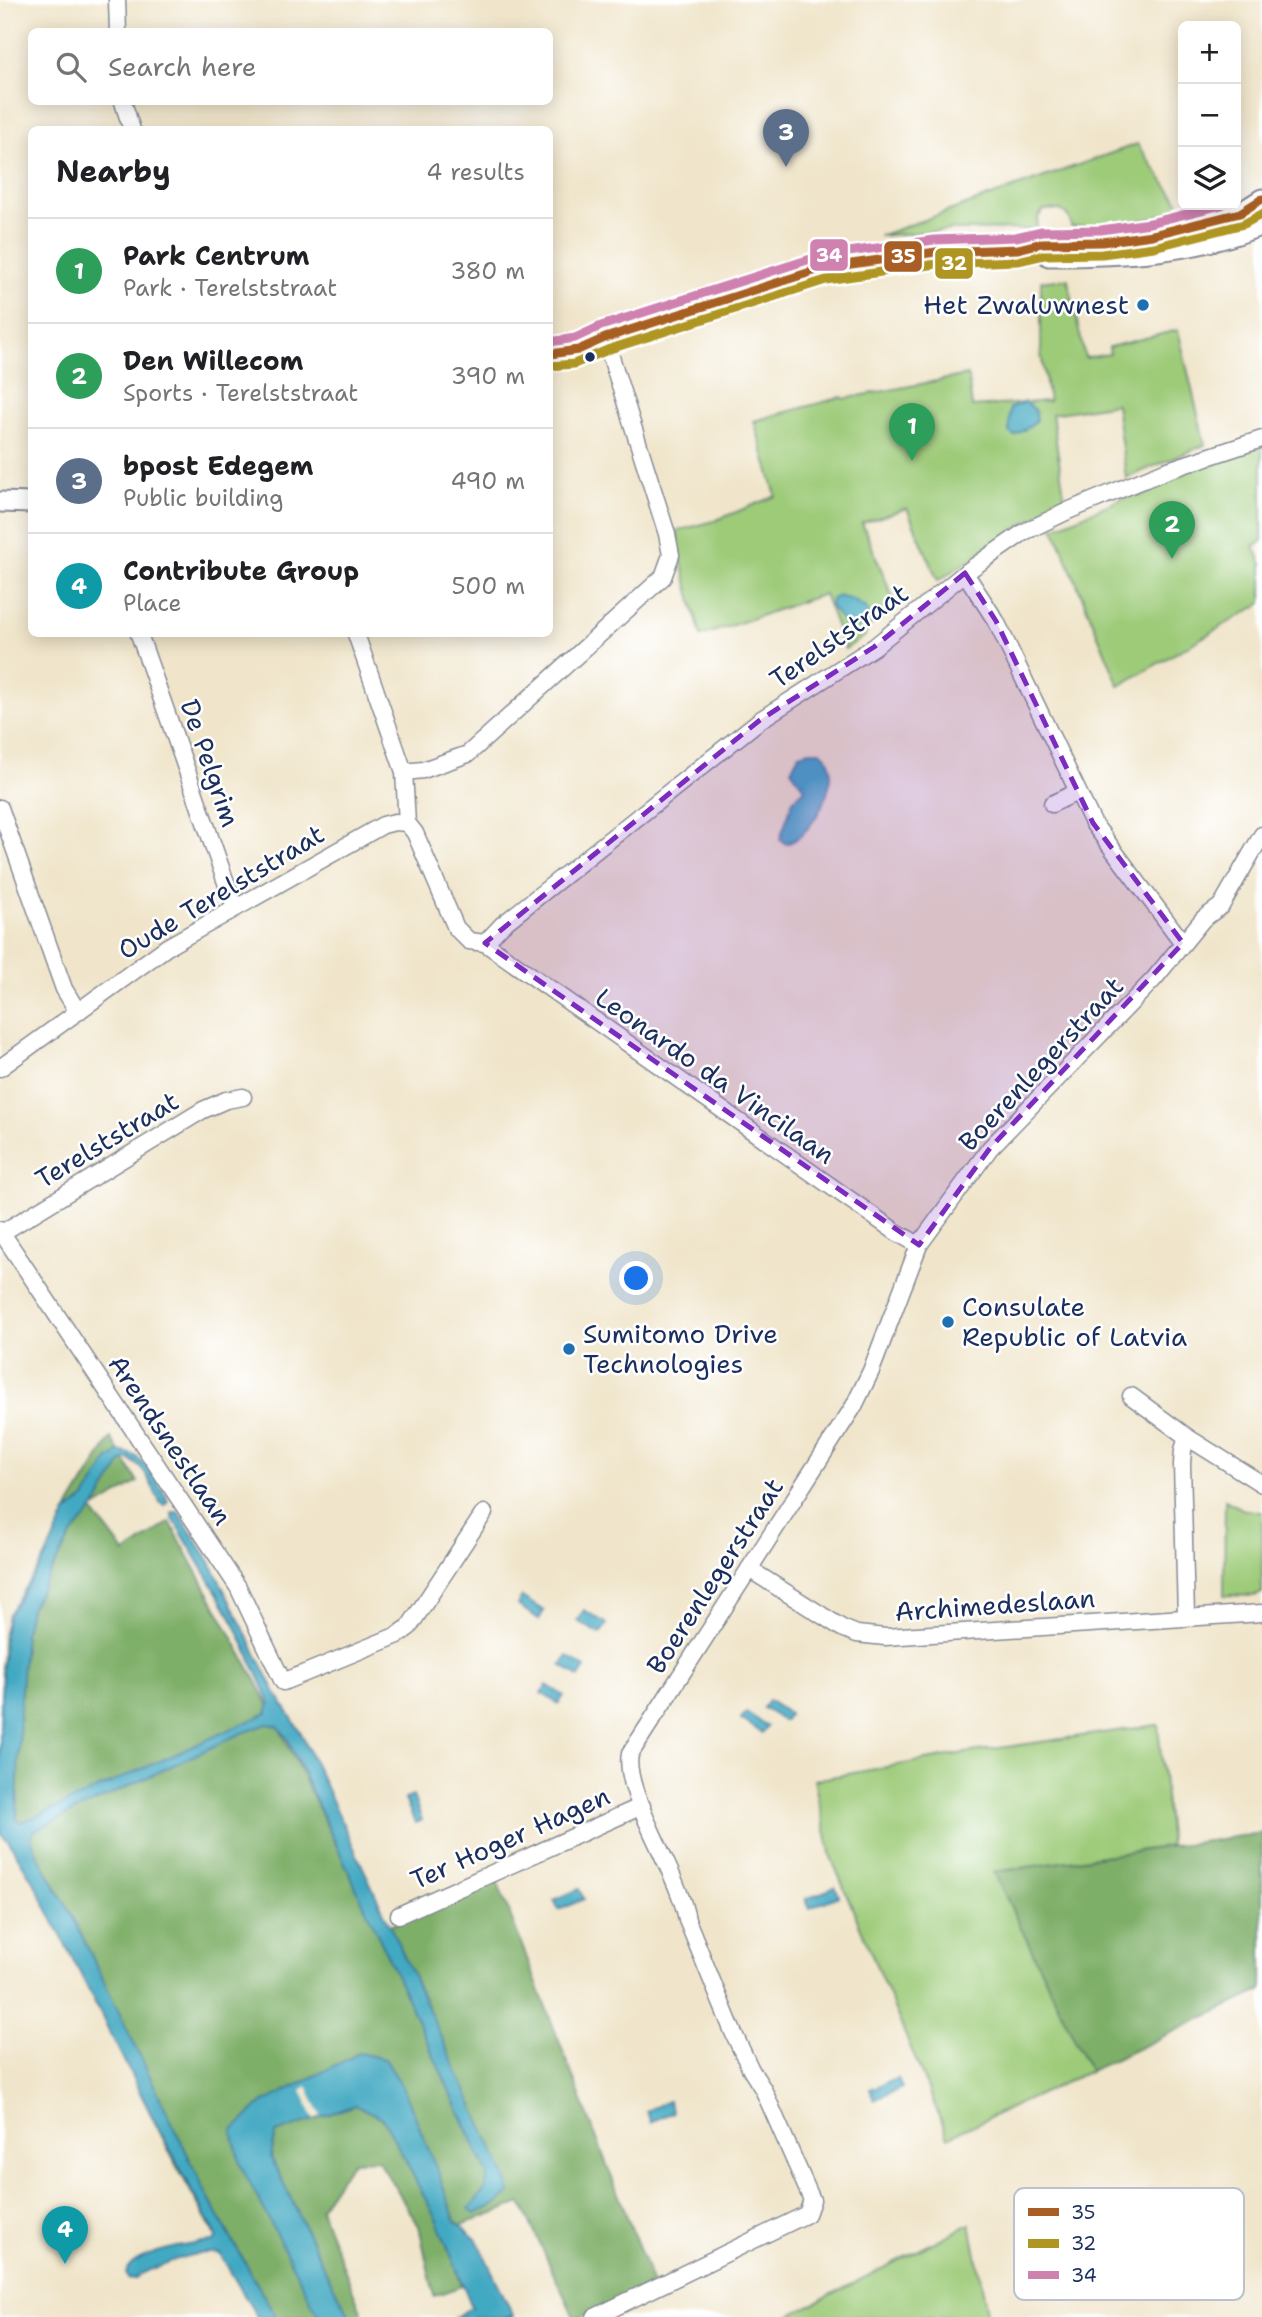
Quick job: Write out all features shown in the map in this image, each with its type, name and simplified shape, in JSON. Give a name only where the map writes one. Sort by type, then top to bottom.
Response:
[{"type":"street","points":[[117,0],[118,28]]},
{"type":"street","points":[[124,105],[131,126]]},
{"type":"street","points":[[553,354],[558,355],[594,344],[605,338],[824,268],[936,252],[1018,249],[1045,256],[1152,253],[1212,231],[1262,199]]},
{"type":"street","points":[[1212,231],[1262,225]]},
{"type":"street","points":[[404,772],[423,770],[468,754],[663,577],[671,555],[667,534],[605,338]]},
{"type":"street","name":"Terelststraat","points":[[485,943],[502,925],[760,720],[874,647],[965,573],[1043,521],[1165,471],[1262,439]]},
{"type":"street","points":[[0,502],[28,503]]},
{"type":"street","points":[[965,573],[996,621],[1093,822],[1183,943]]},
{"type":"street","name":"De Pelgrim","points":[[140,637],[235,908]]},
{"type":"street","points":[[357,637],[404,772],[407,823]]},
{"type":"street","points":[[1052,804],[1077,792]]},
{"type":"street","points":[[0,808],[64,989],[78,1012]]},
{"type":"street","name":"Leonardo da Vincilaan","points":[[407,823],[415,833],[456,928],[469,941],[485,943],[717,1108],[896,1232],[919,1245]]},
{"type":"street","name":"Oude Terelststraat","points":[[0,1069],[167,947],[383,825],[407,823]]},
{"type":"street","name":"Boerenlegerstraat","points":[[596,2317],[807,2214],[812,2200],[764,2089],[751,2070],[733,2032],[687,1920],[684,1901],[642,1806],[628,1764],[630,1754],[834,1439],[865,1385],[919,1245],[990,1148],[1154,979],[1203,919],[1221,906],[1262,835]]},
{"type":"street","name":"Terelststraat","points":[[1,1232],[203,1110],[226,1100],[243,1097]]},
{"type":"street","name":"Arendsnestlaan","points":[[1,1232],[238,1587],[283,1682],[398,1635],[409,1628],[484,1513]]},
{"type":"street","points":[[1131,1396],[1187,1437],[1262,1484]]},
{"type":"street","points":[[1186,1616],[1182,1450],[1187,1437]]},
{"type":"street","name":"Archimedeslaan","points":[[750,1569],[842,1628],[857,1634],[885,1637],[1262,1613]]},
{"type":"street","name":"Ter Hoger Hagen","points":[[399,1915],[642,1806]]},
{"type":"highlighted area","points":[[965,573],[996,621],[1093,823],[1183,943],[990,1148],[919,1245],[485,943],[760,720],[874,647]]},
{"type":"green space","points":[[1137,144],[1178,201],[1178,209],[1169,213],[1114,224],[1071,227],[1063,211],[1049,209],[1044,210],[1038,217],[1036,229],[951,230],[879,236]]},
{"type":"green space","points":[[1068,279],[1085,358],[1110,354],[1109,347],[1178,330],[1205,445],[1126,478],[1116,404],[1052,414],[1065,501],[1022,525],[938,581],[907,508],[862,523],[895,603],[891,611],[867,628],[865,636],[845,649],[824,594],[701,636],[679,552],[677,531],[714,521],[776,496],[754,421],[842,397],[843,399],[968,375],[972,407],[1049,401],[1041,354],[1041,281]]},
{"type":"green space","points":[[1262,446],[1262,542],[1254,546],[1262,564],[1262,603],[1119,686],[1054,528],[1205,463]]},
{"type":"green space","points":[[111,1438],[138,1482],[92,1510],[125,1553],[170,1522],[260,1688],[378,1931],[497,1881],[653,2284],[581,2317],[574,2317],[521,2203],[444,2231],[462,2286],[434,2296],[419,2226],[378,2160],[353,2161],[320,2208],[361,2311],[361,2317],[261,2317],[177,2167],[35,1884],[0,1831],[0,1732],[4,1633],[8,1616],[42,1565],[71,1504]]},
{"type":"green space","points":[[1225,1500],[1244,1510],[1262,1512],[1262,1593],[1254,1596],[1224,1595]]},
{"type":"green space","points":[[1158,1725],[1170,1846],[995,1872],[1090,2071],[948,2137],[831,1857],[814,1780],[965,1753]]},
{"type":"green space","points":[[1262,1833],[1262,1990],[1090,2071],[994,1872]]},
{"type":"green space","points":[[970,2224],[988,2317],[787,2317]]},
{"type":"water","points":[[1025,402],[1035,410],[1037,420],[1014,436],[1009,432],[1010,408]]},
{"type":"water","points":[[838,596],[853,600],[867,609],[869,617],[865,624],[857,627],[846,626],[830,606],[831,600]]},
{"type":"water","points":[[820,751],[828,758],[831,769],[827,795],[805,832],[786,844],[780,839],[793,800],[805,789],[791,770],[799,754]]},
{"type":"water","points":[[119,1452],[128,1453],[143,1462],[168,1501],[165,1505],[161,1504],[140,1467],[128,1459],[122,1462],[94,1509],[71,1536],[30,1609],[25,1632],[20,1707],[17,1820],[21,1822],[30,1819],[267,1713],[270,1704],[232,1618],[172,1517],[172,1512],[178,1512],[210,1562],[276,1693],[300,1731],[506,2177],[510,2193],[499,2203],[475,2214],[469,2209],[485,2189],[488,2174],[287,1738],[278,1726],[267,1724],[240,1734],[35,1830],[31,1838],[38,1856],[71,1913],[210,2201],[276,2317],[257,2317],[220,2254],[190,2255],[141,2274],[135,2279],[128,2278],[126,2273],[130,2266],[139,2259],[165,2250],[214,2242],[217,2236],[154,2120],[35,1884],[8,1840],[0,1834],[0,1732],[4,1633],[8,1616],[45,1558],[66,1513],[85,1498],[108,1460]]},
{"type":"water","points":[[522,1597],[544,1611],[539,1619],[517,1605]]},
{"type":"water","points":[[584,1610],[607,1624],[600,1634],[577,1621]]},
{"type":"water","points":[[567,1656],[585,1668],[579,1677],[561,1665]]},
{"type":"water","points":[[547,1685],[564,1696],[558,1704],[542,1693]]},
{"type":"water","points":[[768,1700],[789,1714],[784,1721],[763,1708]]},
{"type":"water","points":[[746,1712],[767,1726],[762,1733],[741,1719]]},
{"type":"water","points":[[413,1796],[422,1820],[415,1823],[405,1799]]},
{"type":"water","points":[[835,1887],[839,1896],[810,1908],[806,1899]]},
{"type":"water","points":[[579,1889],[584,1899],[559,1910],[554,1900]]},
{"type":"water","points":[[359,2053],[385,2059],[404,2089],[455,2220],[477,2240],[514,2317],[455,2317],[472,2307],[437,2221],[383,2118],[355,2105],[276,2133],[271,2157],[328,2276],[351,2317],[319,2317],[240,2164],[232,2131],[262,2103]]},
{"type":"water","points":[[898,2078],[902,2088],[874,2100],[870,2089]]},
{"type":"water","points":[[668,2101],[673,2112],[651,2122],[646,2111]]},
{"type":"pier","points":[[307,2086],[321,2116],[314,2119],[301,2090]]},
{"type":"transit line","name":"35","points":[[553,354],[578,350],[605,338],[823,268],[936,252],[1018,249],[1042,243],[1102,242],[1152,235],[1240,213],[1262,199]]},
{"type":"transit line","name":"34","points":[[553,342],[575,338],[601,326],[820,256],[934,240],[1016,237],[1042,231],[1101,230],[1150,223],[1202,210]]},
{"type":"transit line","name":"32","points":[[553,366],[574,364],[610,349],[826,280],[937,264],[1018,261],[1044,255],[1102,254],[1154,247],[1244,224],[1262,214]]},
{"type":"place","name":"bpost Edegem","points":[[786,167]]},
{"type":"place","name":"Het Zwaluwnest","points":[[1143,305]]},
{"type":"place","name":"Park Centrum","points":[[912,461]]},
{"type":"place","name":"Den Willecom","points":[[1172,559]]},
{"type":"place","name":"Consulate Republic of Latvia","points":[[948,1322]]},
{"type":"place","name":"Sumitomo Drive Technologies","points":[[569,1349]]},
{"type":"place","name":"Contribute Group","points":[[65,2264]]}]
